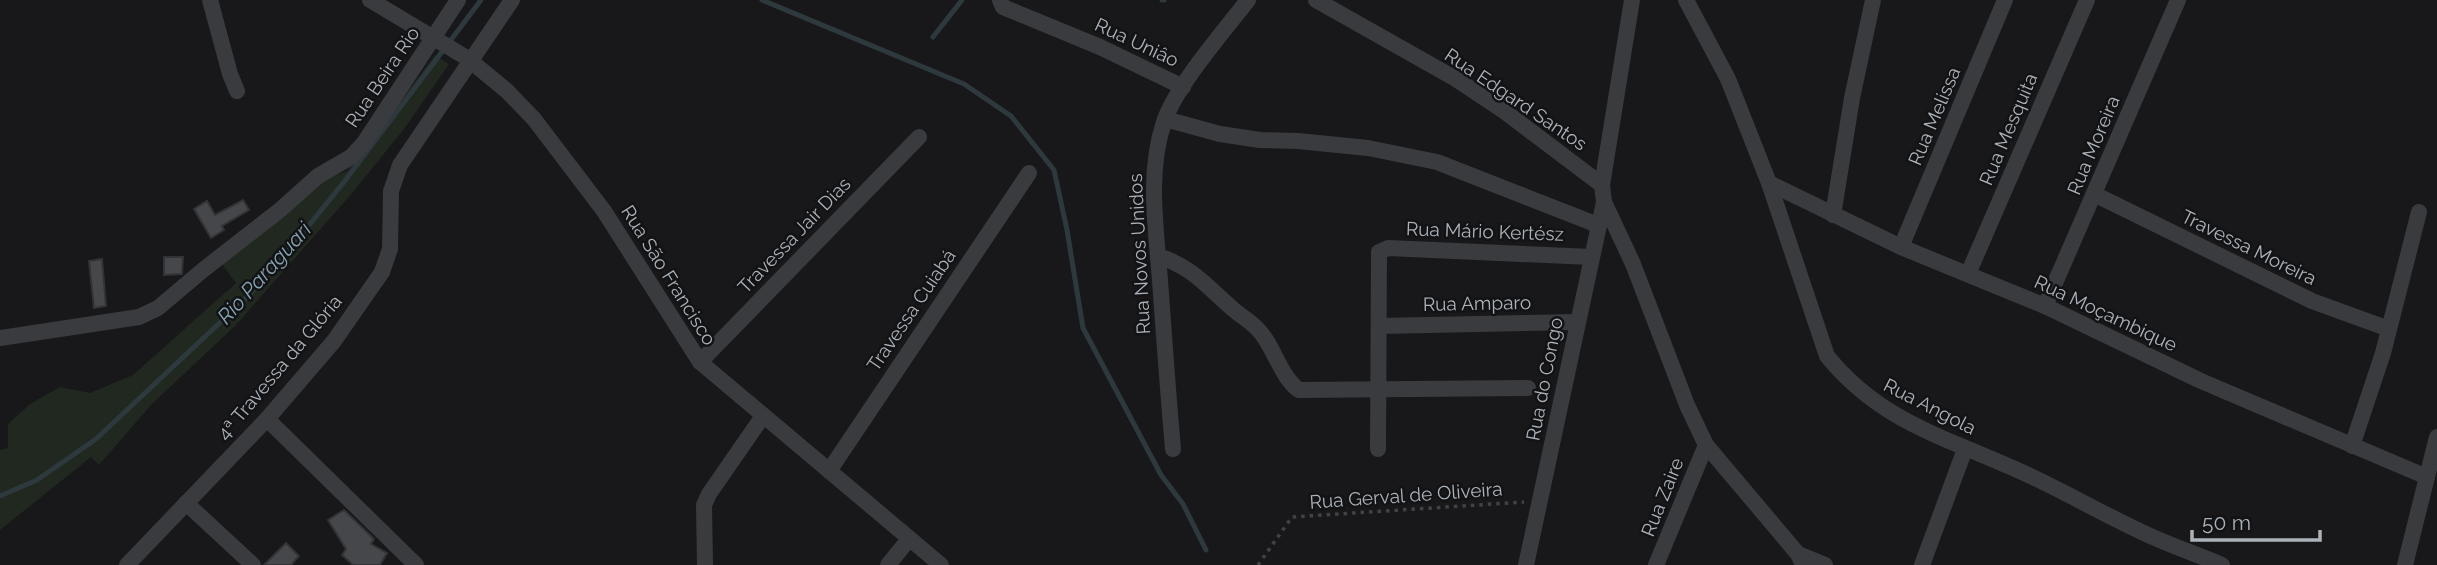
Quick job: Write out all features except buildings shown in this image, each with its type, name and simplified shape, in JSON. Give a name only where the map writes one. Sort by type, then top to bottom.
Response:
[{"type":"street","points":[[210,0],[237,91]]},
{"type":"street","name":"Rua Beira Rio","points":[[0,338],[139,317],[158,308],[318,176],[351,157],[439,40],[457,0]]},
{"type":"street","name":"4ª Travessa da Glória","points":[[127,565],[267,419],[334,341],[382,272],[390,249],[390,202],[395,176],[469,59],[512,0]]},
{"type":"street","name":"Rua Uniâo","points":[[1000,0],[1003,6],[1100,47],[1183,87]]},
{"type":"street","name":"Rua Novos Unidos","points":[[1172,449],[1154,222],[1155,166],[1165,119],[1183,87],[1248,0]]},
{"type":"street","name":"Rua Edgard Santos","points":[[1316,0],[1456,79],[1504,111],[1602,185]]},
{"type":"street","points":[[1632,0],[1602,185],[1604,202],[1633,264],[1687,405],[1706,445],[1800,559],[1825,565]]},
{"type":"street","name":"Rua Angola","points":[[1686,0],[1728,79],[1769,183],[1826,356],[1843,376],[1866,397],[1895,416],[2015,469],[2145,533],[2222,565]]},
{"type":"street","points":[[1833,215],[1852,97],[1872,0]]},
{"type":"street","name":"Rua Melissa","points":[[1902,247],[2005,0]]},
{"type":"street","name":"Rua Mesquita","points":[[1968,274],[2087,0]]},
{"type":"street","name":"Rua Moreira","points":[[2045,306],[2178,0]]},
{"type":"street","name":"Rua São Francisco","points":[[381,3],[469,59],[507,91],[534,119],[604,211],[700,362],[941,565]]},
{"type":"street","points":[[1165,119],[1220,134],[1260,140],[1368,148],[1437,162],[1598,225]]},
{"type":"street","name":"Travessa Jair Dias","points":[[700,362],[919,137]]},
{"type":"street","name":"Travessa Cuiabá","points":[[829,471],[1030,173]]},
{"type":"street","name":"Rua Moçambique","points":[[1769,183],[1902,247],[2045,306],[2200,381],[2427,477]]},
{"type":"street","name":"Travessa Moreira","points":[[2094,194],[2312,301],[2389,329]]},
{"type":"street","name":"Rua do Congo","points":[[1526,565],[1604,202]]},
{"type":"street","points":[[2353,446],[2389,329],[2418,212]]},
{"type":"street","name":"Rua Mário Kertész","points":[[1379,326],[1380,252],[1388,248],[1591,257]]},
{"type":"street","points":[[1158,256],[1180,264],[1196,274],[1236,312],[1247,318],[1264,336],[1296,389],[1528,388]]},
{"type":"street","name":"Rua Amparo","points":[[1379,326],[1577,322]]},
{"type":"street","points":[[1378,449],[1379,326]]},
{"type":"street","points":[[705,565],[705,505],[709,494],[763,416]]},
{"type":"street","points":[[267,419],[416,565]]},
{"type":"street","points":[[2405,565],[2435,455],[2437,437]]},
{"type":"street","name":"Rua Zaire","points":[[1656,565],[1706,445]]},
{"type":"street","points":[[1922,565],[1965,449]]},
{"type":"street","points":[[186,503],[253,565]]},
{"type":"street","points":[[888,565],[909,539]]},
{"type":"path","name":"Rua Gerval de Oliveira","points":[[1258,565],[1292,517],[1540,500]]},
{"type":"shaded area","points":[[435,55],[449,64],[404,129],[353,192],[236,325],[151,405],[99,465],[91,457],[0,530],[0,450],[8,448],[8,424],[30,404],[60,387],[90,393],[133,375],[236,283],[221,263],[321,180],[347,171]]},
{"type":"waterway","name":"Rio Paraguari","points":[[0,496],[37,480],[96,439],[244,300],[272,271],[344,182],[481,0]]},
{"type":"waterway","points":[[762,0],[964,84],[1011,116],[1054,170],[1083,328],[1161,475],[1183,504],[1206,550]]},
{"type":"waterway","points":[[933,37],[962,0]]}]
